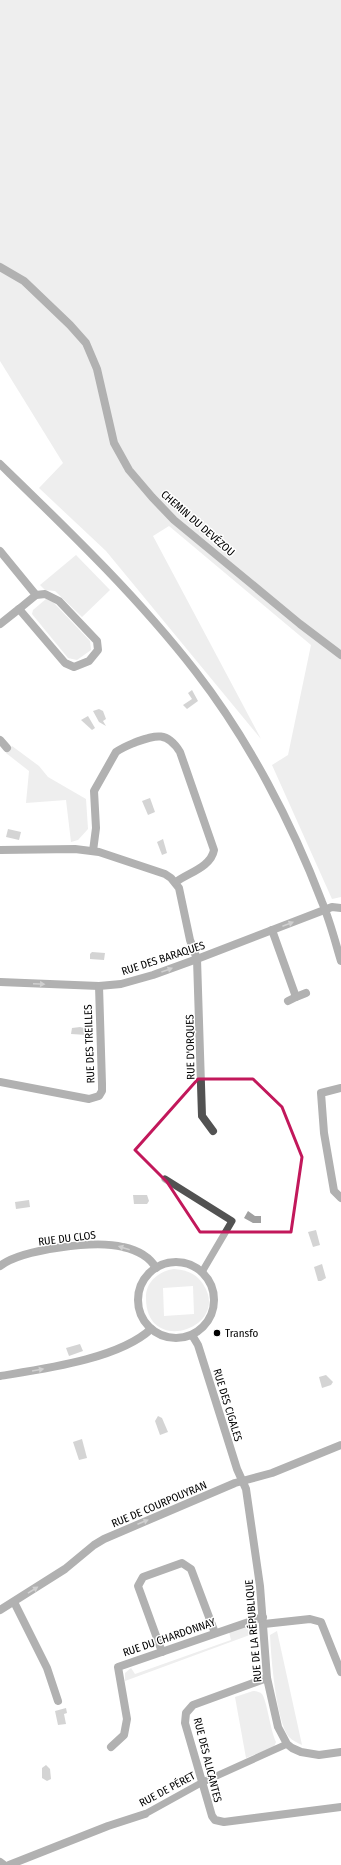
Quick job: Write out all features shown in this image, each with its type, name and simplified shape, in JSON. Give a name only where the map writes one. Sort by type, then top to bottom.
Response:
[{"type":"street","name":"CHEMIN DU DEVÉZOU","points":[[0,267],[24,281],[70,325],[86,343],[97,369],[114,443],[130,470],[152,497],[192,535],[300,624],[341,655]]},
{"type":"street","points":[[0,464],[129,593],[164,632],[197,673],[223,711],[262,775],[303,857],[325,910],[341,961]]},
{"type":"street","points":[[0,551],[36,594]]},
{"type":"street","points":[[0,624],[36,594],[45,594],[54,597],[97,641],[98,650],[94,657],[79,666],[74,667],[65,663],[19,609]]},
{"type":"street","points":[[93,850],[96,828],[94,791],[116,752],[122,748],[153,736],[160,736],[169,739],[180,752],[214,850],[211,860],[186,874],[176,882]]},
{"type":"street","points":[[0,740],[8,748]]},
{"type":"street","points":[[0,850],[93,850],[165,874],[176,882],[179,888],[190,940],[198,959]]},
{"type":"street","name":"RUE DES BARAQUES","points":[[0,982],[99,986],[136,980],[198,959],[332,907],[341,908]]},
{"type":"street","points":[[272,930],[296,997]]},
{"type":"street","name":"RUE D'ORQUES","points":[[198,959],[202,1116],[213,1131]]},
{"type":"street","name":"RUE DES TREILLES","points":[[0,1082],[89,1099],[98,1096],[102,1091],[99,986]]},
{"type":"street","points":[[288,1000],[306,993]]},
{"type":"street","points":[[341,1088],[321,1093],[325,1137],[334,1191],[341,1198]]},
{"type":"street","points":[[165,1179],[232,1221],[202,1272]]},
{"type":"street","name":"RUE DU CLOS","points":[[0,1266],[7,1261],[31,1253],[94,1244],[124,1247],[148,1258],[156,1268]]},
{"type":"street","points":[[183,1263],[202,1272],[212,1288],[214,1298],[213,1309],[208,1320],[201,1328],[192,1335],[181,1338],[171,1338],[161,1335],[151,1329],[142,1315],[139,1295],[142,1284],[148,1275],[156,1268],[165,1264],[183,1263]]},
{"type":"street","points":[[0,1376],[66,1364],[93,1357],[135,1341],[151,1329]]},
{"type":"street","name":"RUE DES CIGALES","points":[[192,1335],[198,1345],[237,1469],[244,1481]]},
{"type":"street","name":"RUE DE COURPOUYRAN","points":[[0,1610],[65,1569],[104,1539],[235,1483],[278,1471],[341,1445]]},
{"type":"street","name":"RUE DE LA RÉPUBLIQUE","points":[[244,1481],[264,1621],[267,1678],[278,1727],[287,1744]]},
{"type":"street","points":[[162,1652],[138,1586],[143,1577],[182,1563],[191,1569],[215,1633]]},
{"type":"street","points":[[14,1602],[47,1668],[58,1701]]},
{"type":"street","points":[[264,1621],[310,1619],[320,1622],[341,1672]]},
{"type":"street","name":"RUE DU CHARDONNAY","points":[[111,1747],[124,1735],[127,1719],[118,1667],[215,1633],[264,1621]]},
{"type":"street","name":"RUE DES ALICANTES","points":[[267,1678],[193,1705],[186,1713],[185,1723],[209,1812],[215,1820],[220,1821],[341,1807]]},
{"type":"street","points":[[287,1744],[292,1748],[311,1755],[341,1752]]},
{"type":"street","name":"RUE DE PÉRET","points":[[9,1865],[102,1828],[145,1814],[201,1783],[287,1744]]},
{"type":"street","points":[[0,1862],[4,1865]]},
{"type":"highlighted area","points":[[198,1079],[253,1079],[282,1107],[302,1157],[291,1232],[200,1232],[167,1182],[135,1150]]},
{"type":"shaded area","points":[[0,0],[341,0],[341,897],[332,899],[272,765],[288,755],[311,645],[169,526],[153,536],[261,739],[106,551],[39,488],[63,463],[0,361]]},
{"type":"shaded area","points":[[76,555],[110,590],[82,617],[55,591],[45,590],[40,585]]},
{"type":"shaded area","points":[[46,599],[53,602],[90,641],[91,650],[77,660],[68,658],[32,614],[33,610]]},
{"type":"shaded area","points":[[192,690],[198,701],[187,709],[183,705],[192,699],[188,693]]},
{"type":"shaded area","points":[[99,709],[103,711],[106,719],[103,721],[106,726],[99,722],[93,711]]},
{"type":"shaded area","points":[[88,716],[95,728],[92,730],[81,720]]},
{"type":"shaded area","points":[[12,746],[39,766],[48,777],[86,799],[88,829],[78,840],[71,842],[66,800],[26,803],[29,771],[6,753]]},
{"type":"shaded area","points":[[150,798],[155,812],[148,815],[142,801]]},
{"type":"shaded area","points":[[8,829],[21,832],[19,840],[6,837]]},
{"type":"shaded area","points":[[163,839],[167,853],[162,855],[157,842]]},
{"type":"shaded area","points":[[92,952],[105,953],[104,960],[90,959],[90,954]]},
{"type":"shaded area","points":[[72,1028],[84,1028],[88,1033],[87,1035],[71,1034]]},
{"type":"shaded area","points":[[133,1195],[147,1195],[149,1201],[147,1204],[134,1204]]},
{"type":"shaded area","points":[[29,1200],[30,1207],[16,1209],[15,1202]]},
{"type":"shaded area","points":[[248,1211],[255,1216],[261,1216],[261,1223],[253,1223],[244,1218]]},
{"type":"shaded area","points":[[316,1230],[320,1245],[313,1247],[308,1232]]},
{"type":"shaded area","points":[[322,1264],[326,1278],[318,1281],[314,1267]]},
{"type":"shaded area","points":[[168,1270],[183,1270],[197,1277],[203,1284],[209,1299],[206,1313],[198,1323],[186,1329],[172,1331],[159,1327],[150,1317],[146,1299],[148,1287],[154,1278]],"holes":[[[193,1286],[194,1314],[164,1316],[163,1288]]]},
{"type":"shaded area","points":[[80,1344],[83,1351],[69,1356],[66,1348]]},
{"type":"shaded area","points":[[326,1375],[333,1382],[331,1385],[322,1388],[319,1377]]},
{"type":"shaded area","points":[[158,1416],[162,1418],[168,1432],[160,1435],[155,1421]]},
{"type":"shaded area","points":[[82,1439],[87,1458],[79,1460],[73,1442]]},
{"type":"shaded area","points":[[255,1624],[255,1633],[125,1681],[125,1673],[131,1668],[135,1674],[231,1640],[229,1632]]},
{"type":"shaded area","points":[[277,1631],[302,1745],[289,1737],[284,1729],[281,1717],[273,1673],[270,1635]]},
{"type":"shaded area","points":[[257,1691],[262,1694],[264,1698],[276,1742],[274,1747],[246,1758],[235,1697]]},
{"type":"shaded area","points":[[66,1708],[67,1713],[64,1714],[66,1724],[58,1725],[55,1711]]},
{"type":"shaded area","points":[[46,1765],[50,1769],[51,1779],[47,1781],[42,1778],[42,1768]]},
{"type":"place","name":"Transfo","points":[[217,1333]]}]
